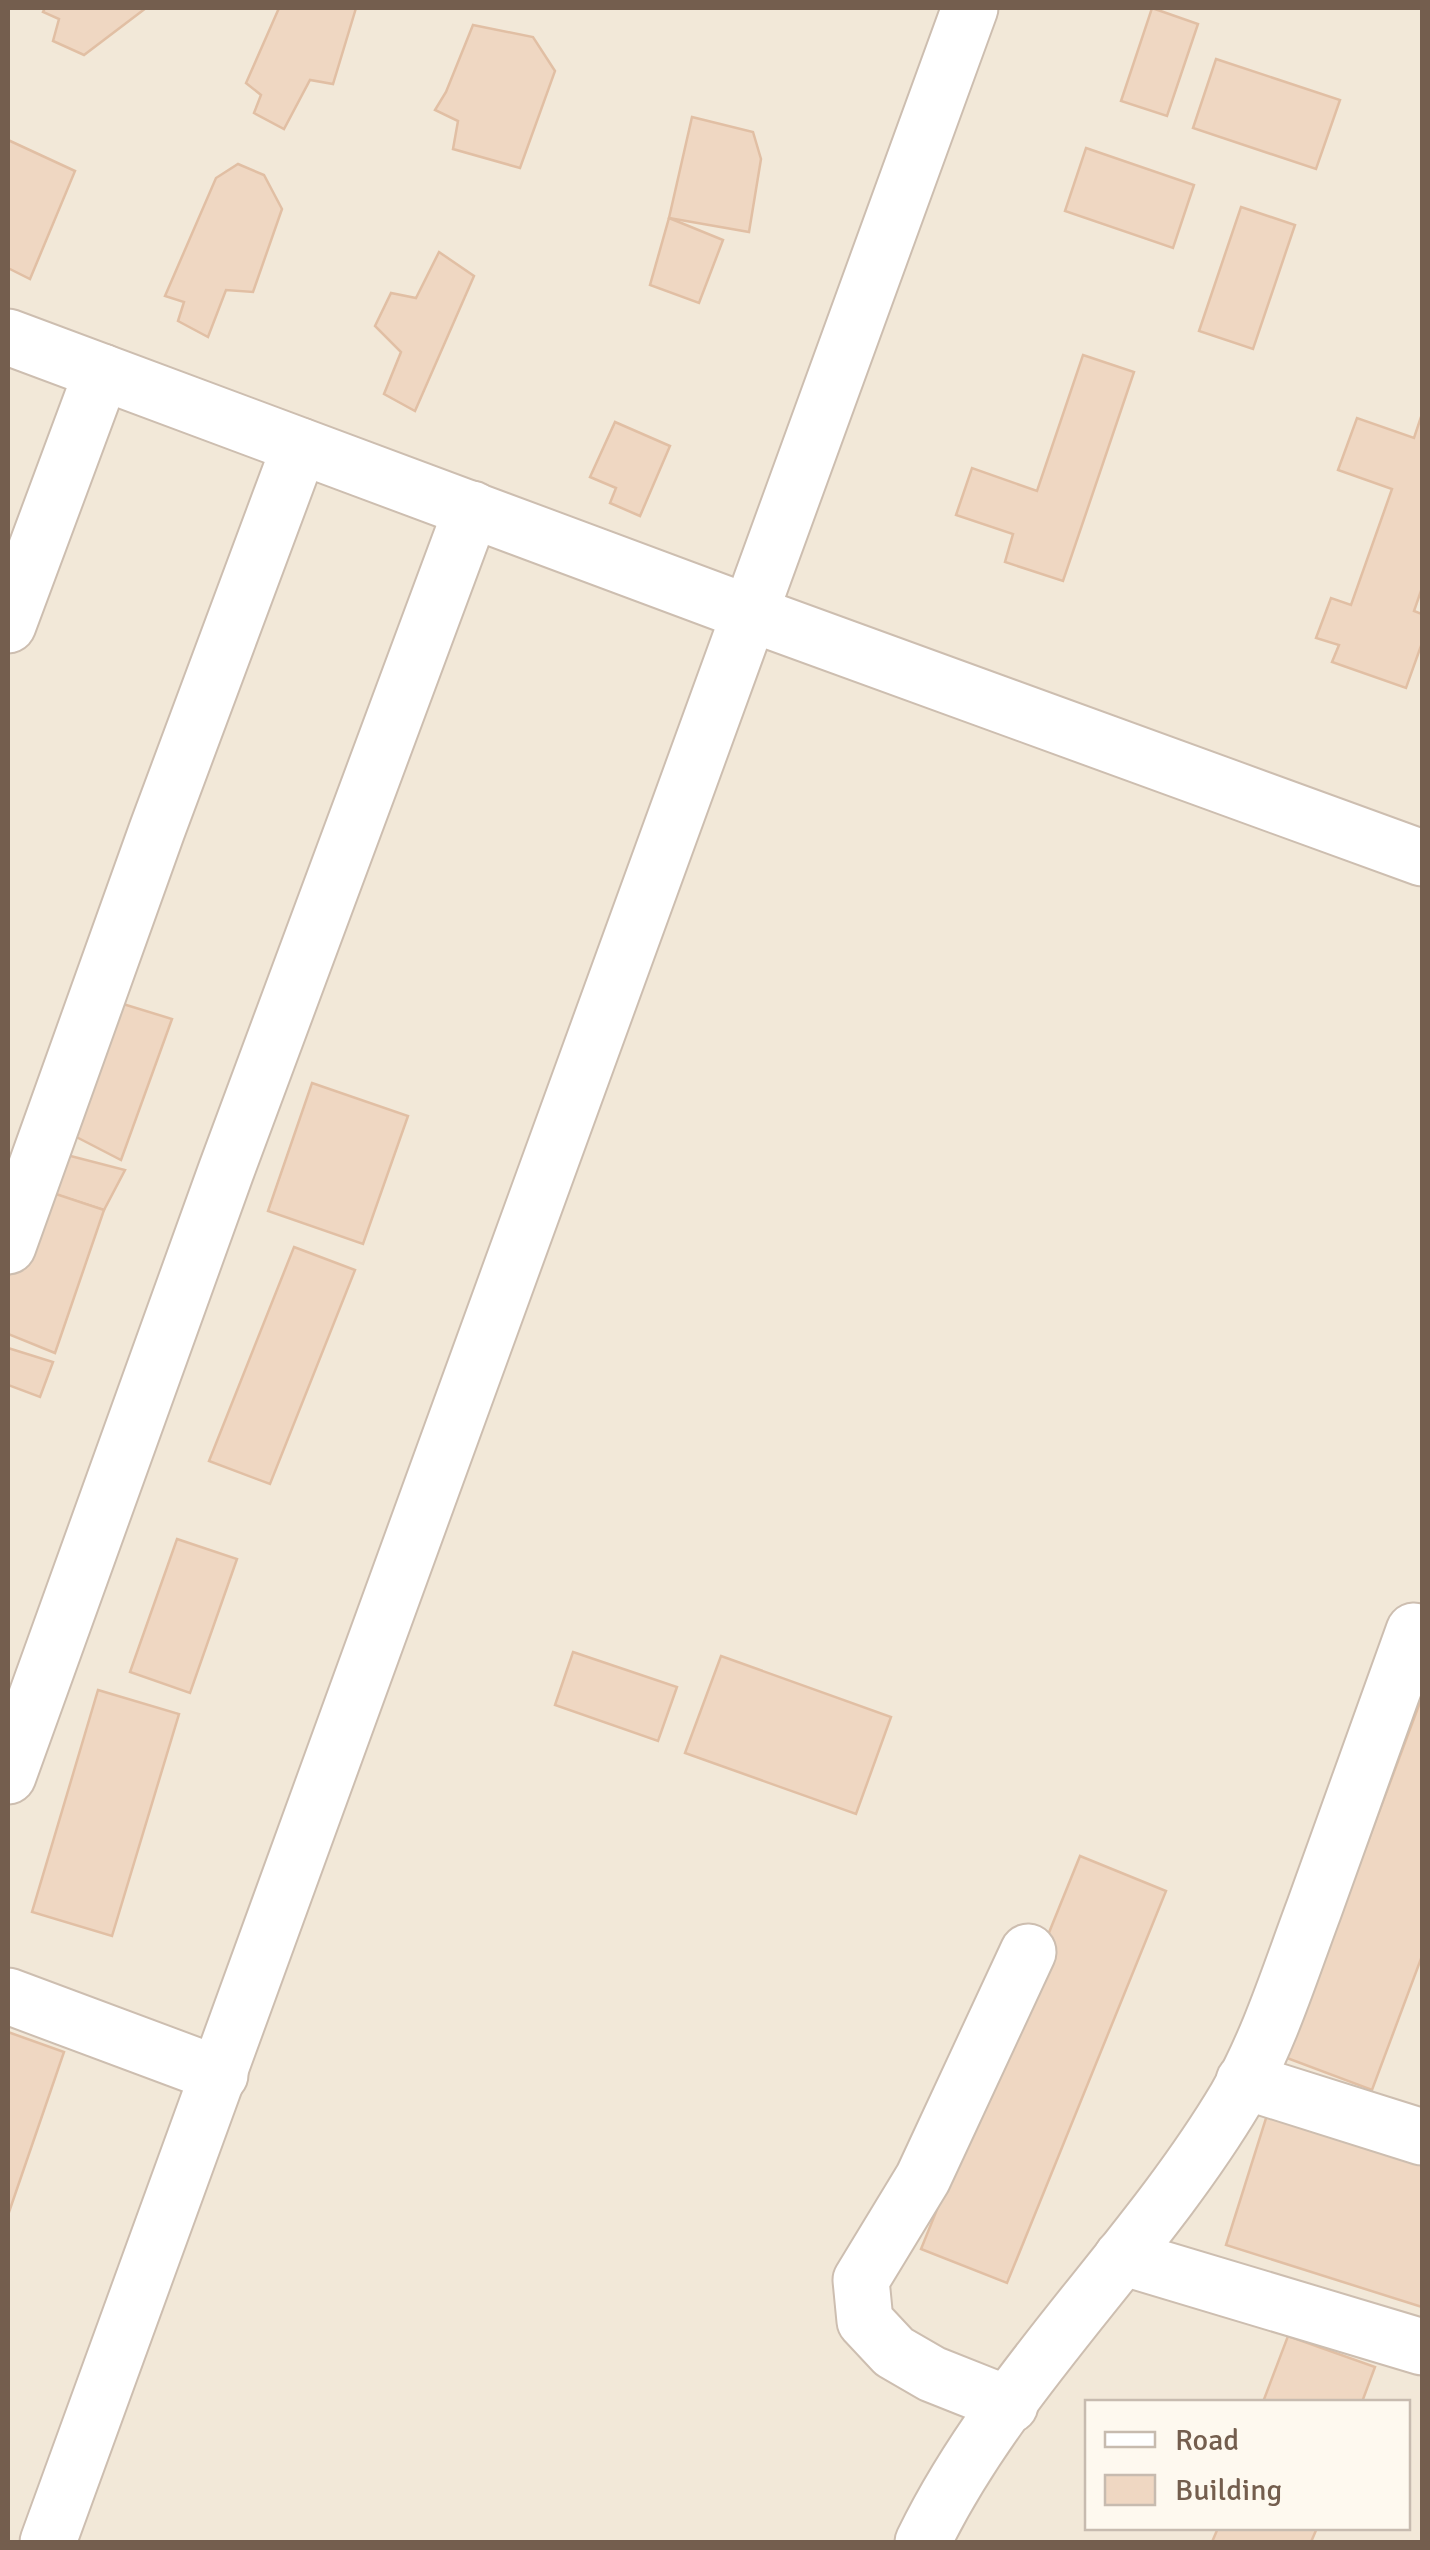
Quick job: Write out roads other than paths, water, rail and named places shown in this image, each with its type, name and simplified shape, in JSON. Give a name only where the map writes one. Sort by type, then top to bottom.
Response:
[{"type":"street","points":[[48,2542],[970,8]]},
{"type":"street","points":[[8,337],[1422,858]]},
{"type":"street","points":[[8,625],[102,372]]},
{"type":"street","points":[[8,1246],[28,1128],[300,446]]},
{"type":"street","points":[[8,1776],[233,1152],[472,510]]},
{"type":"street","points":[[923,2542],[949,2488],[1177,2188],[1244,2081],[1283,1994],[1414,1631]]},
{"type":"street","points":[[1010,2405],[932,2374],[894,2352],[866,2321],[861,2280],[922,2178],[1028,1952]]},
{"type":"street","points":[[8,1996],[220,2075]]},
{"type":"street","points":[[1244,2081],[1422,2137]]},
{"type":"street","points":[[1122,2257],[1422,2347]]}]
